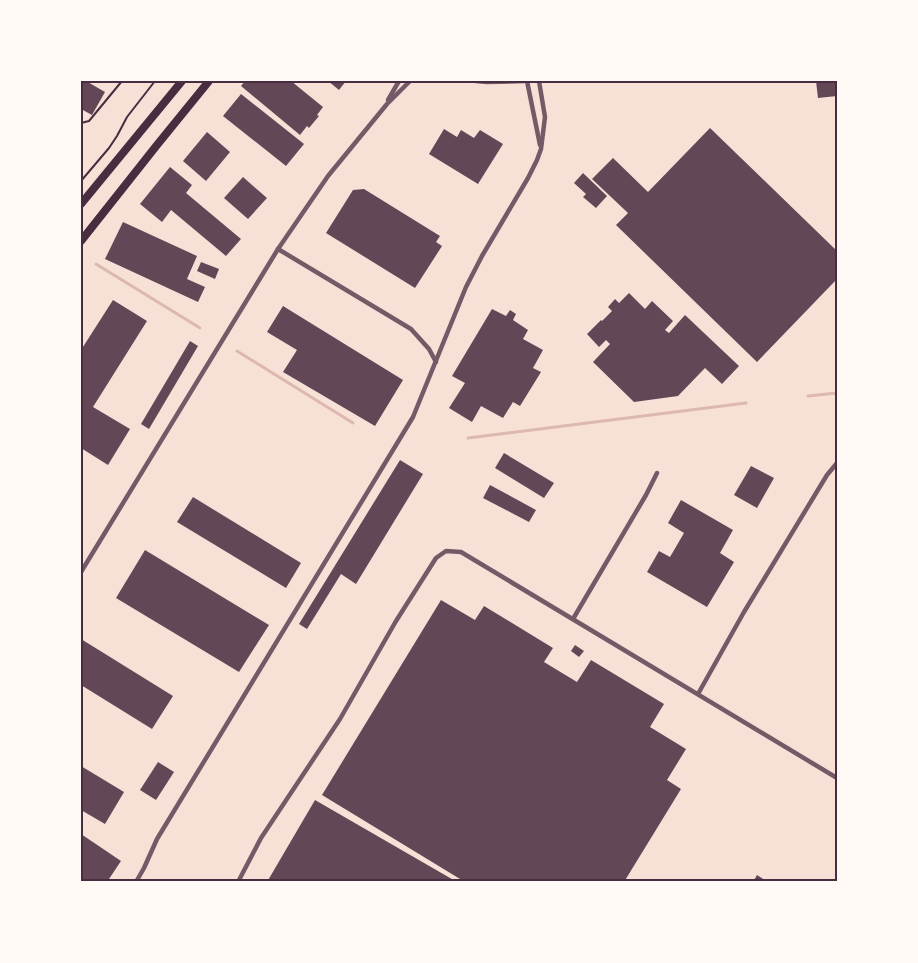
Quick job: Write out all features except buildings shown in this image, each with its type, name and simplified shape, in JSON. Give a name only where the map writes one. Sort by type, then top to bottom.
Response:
[{"type":"highway","points":[[81,204],[182,81]]},
{"type":"highway","points":[[81,241],[156,144],[209,81]]},
{"type":"street","points":[[386,104],[399,81]]},
{"type":"street","points":[[81,572],[278,248],[328,176],[386,104],[410,81]]},
{"type":"street","points":[[476,81],[525,81],[541,149]]},
{"type":"street","points":[[136,882],[157,839],[413,417],[466,287],[537,160],[541,149],[545,117],[539,81]]},
{"type":"street","points":[[278,248],[411,329],[429,349],[436,362]]},
{"type":"street","points":[[698,694],[744,612],[827,475],[837,463]]},
{"type":"street","points":[[573,619],[658,474]]},
{"type":"street","points":[[238,882],[261,838],[340,718],[436,558],[446,550],[461,552],[837,778]]},
{"type":"path","points":[[81,123],[89,121],[122,81]]},
{"type":"path","points":[[81,180],[109,148],[127,117],[155,81]]},
{"type":"waterway","points":[[96,264],[200,328]]},
{"type":"waterway","points":[[237,351],[353,423]]},
{"type":"waterway","points":[[808,396],[837,393]]},
{"type":"waterway","points":[[468,438],[746,403]]}]
